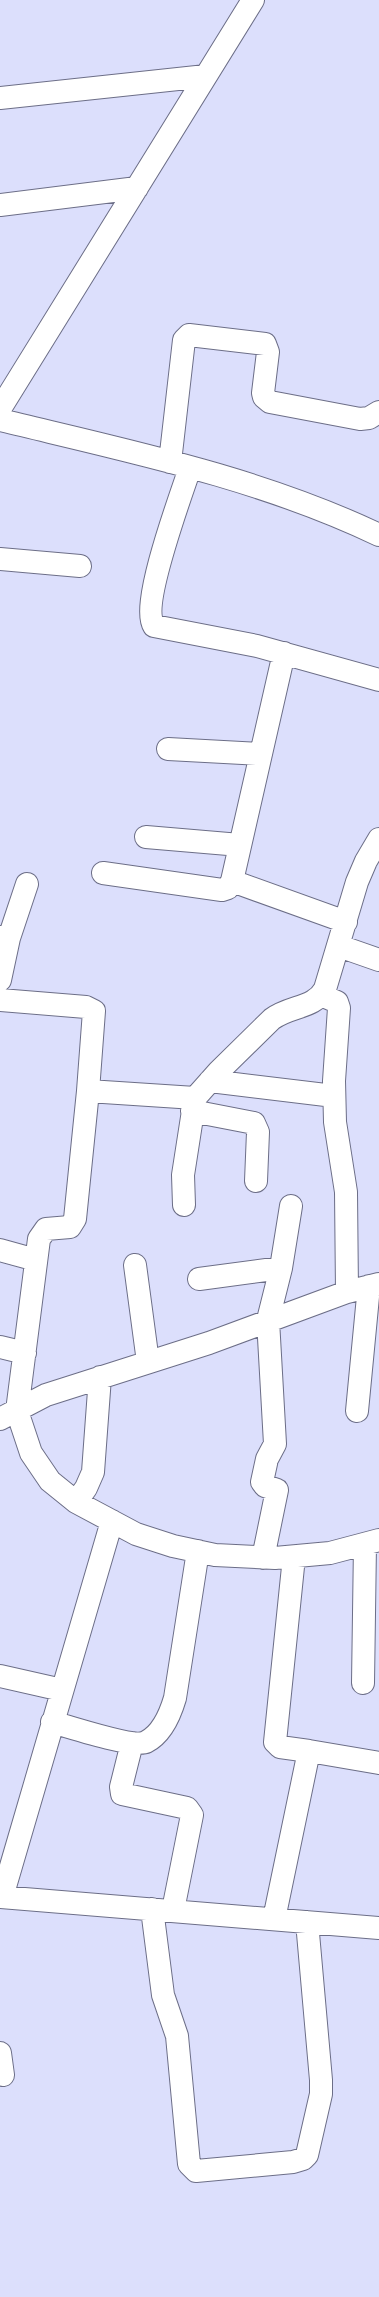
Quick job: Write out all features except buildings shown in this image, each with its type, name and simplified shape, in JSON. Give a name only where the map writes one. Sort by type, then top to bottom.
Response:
[{"type":"street","points":[[0,409],[10,377],[137,188],[254,0]]},
{"type":"street","points":[[0,98],[206,76]]},
{"type":"street","points":[[0,205],[137,188]]},
{"type":"street","points":[[379,412],[360,419],[270,402],[263,394],[268,352],[265,344],[189,334],[184,340],[180,465],[157,571],[151,622],[158,628],[284,653],[379,680]]},
{"type":"street","points":[[0,420],[180,465],[316,507],[379,536]]},
{"type":"street","points":[[0,559],[80,566]]},
{"type":"street","points":[[102,873],[222,890],[228,888],[232,881],[284,653]]},
{"type":"street","points":[[168,749],[261,754]]},
{"type":"street","points":[[146,837],[240,845]]},
{"type":"street","points":[[184,1206],[182,1175],[194,1105],[210,1081],[272,1019],[292,1008],[312,1004],[322,995],[339,946],[357,882],[372,862],[379,839]]},
{"type":"street","points":[[232,881],[346,922]]},
{"type":"street","points":[[0,980],[4,937],[27,884]]},
{"type":"street","points":[[339,946],[379,960]]},
{"type":"street","points":[[322,995],[339,1004],[334,1096],[335,1122],[346,1192],[347,1292]]},
{"type":"street","points":[[0,1000],[86,1007],[94,1011],[75,1219],[70,1228],[46,1229],[42,1232],[36,1260],[25,1353],[9,1415],[50,1481],[76,1502],[136,1534],[173,1546],[198,1551],[263,1558],[330,1553],[372,1542],[363,1683]]},
{"type":"street","points":[[210,1081],[334,1096]]},
{"type":"street","points":[[88,1091],[194,1105],[254,1123],[258,1132],[256,1181]]},
{"type":"street","points":[[263,1558],[276,1490],[265,1486],[262,1482],[267,1459],[275,1444],[268,1320],[281,1268],[291,1206]]},
{"type":"street","points":[[0,1250],[36,1260]]},
{"type":"street","points":[[135,1265],[148,1362]]},
{"type":"street","points":[[199,1279],[281,1268]]},
{"type":"street","points":[[9,1415],[46,1395],[209,1343],[347,1292],[374,1285],[357,1411]]},
{"type":"street","points":[[0,1348],[25,1353]]},
{"type":"street","points":[[76,1502],[86,1488],[93,1472],[100,1377]]},
{"type":"street","points":[[112,1521],[1,1897],[379,1928]]},
{"type":"street","points":[[52,1722],[132,1743],[146,1742],[159,1731],[171,1711],[175,1698],[198,1551]]},
{"type":"street","points":[[294,1557],[275,1742],[277,1746],[379,1763]]},
{"type":"street","points":[[0,1676],[62,1690]]},
{"type":"street","points":[[132,1743],[121,1787],[122,1794],[186,1808],[192,1815],[162,1910],[163,1994],[178,2036],[189,2164],[196,2171],[293,2162],[303,2159],[308,2155],[321,2094],[322,2080],[307,1922]]},
{"type":"street","points":[[274,1919],[309,1751]]},
{"type":"street","points":[[0,2053],[3,2075]]}]
